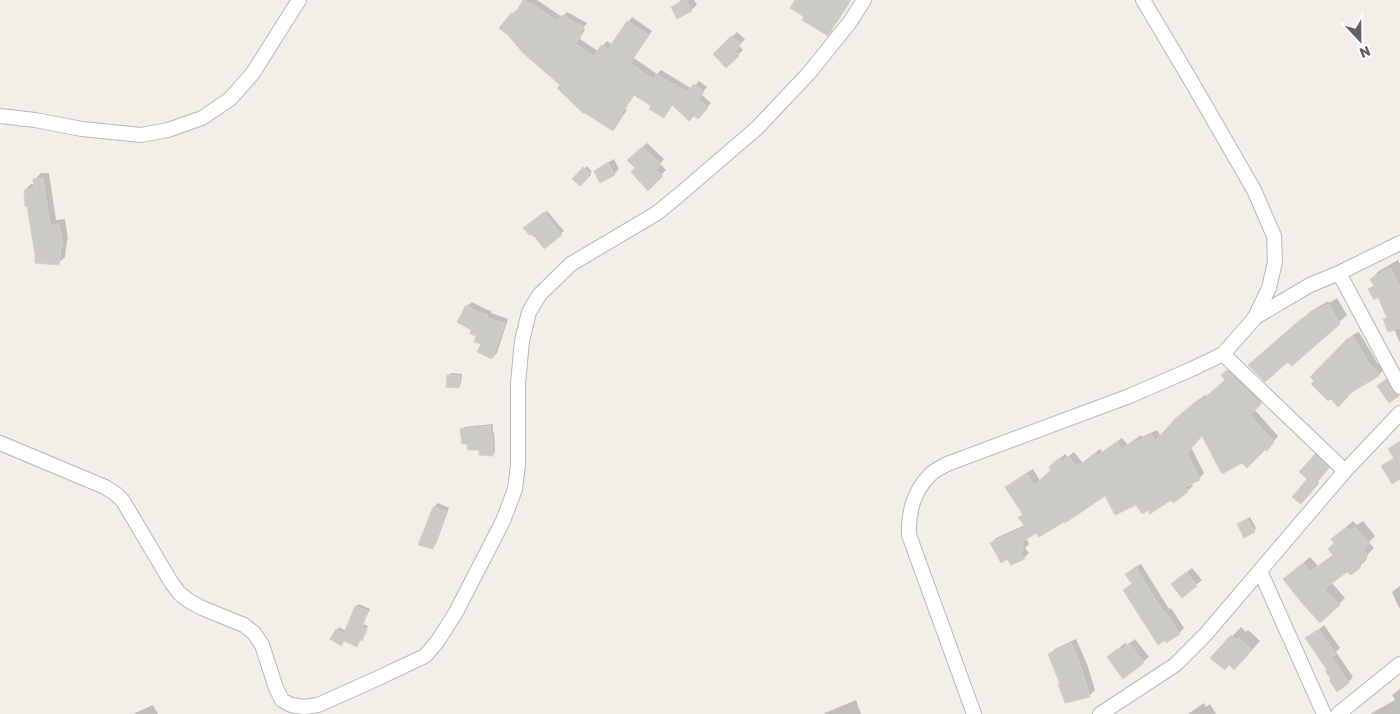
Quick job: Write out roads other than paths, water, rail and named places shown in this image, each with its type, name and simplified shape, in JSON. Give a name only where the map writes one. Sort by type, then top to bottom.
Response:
[{"type":"street","points":[[0,116],[35,120],[82,129],[141,135],[168,130],[202,118],[230,99],[253,73],[299,0]]},
{"type":"street","points":[[0,444],[105,487],[116,494],[132,514],[171,582],[180,593],[189,601],[244,625],[254,633],[262,645],[276,688],[282,700],[291,705],[304,707],[318,705],[425,656],[437,642],[455,614],[503,522],[515,489],[518,465],[518,383],[522,341],[529,312],[540,294],[571,264],[657,214],[757,128],[809,73],[850,22],[864,0]]},
{"type":"street","points":[[974,714],[909,535],[910,512],[914,498],[923,483],[932,473],[947,464],[1127,397],[1223,354],[1254,319],[1269,288],[1275,262],[1274,236],[1254,190],[1143,0]]},
{"type":"street","points":[[1254,319],[1310,285],[1400,243]]},
{"type":"street","points":[[1339,273],[1400,387]]},
{"type":"street","points":[[1223,354],[1345,471]]},
{"type":"street","points":[[1100,714],[1175,665],[1205,636],[1345,471],[1400,413]]},
{"type":"street","points":[[1260,571],[1324,714]]},
{"type":"street","points":[[1338,714],[1400,664]]}]
